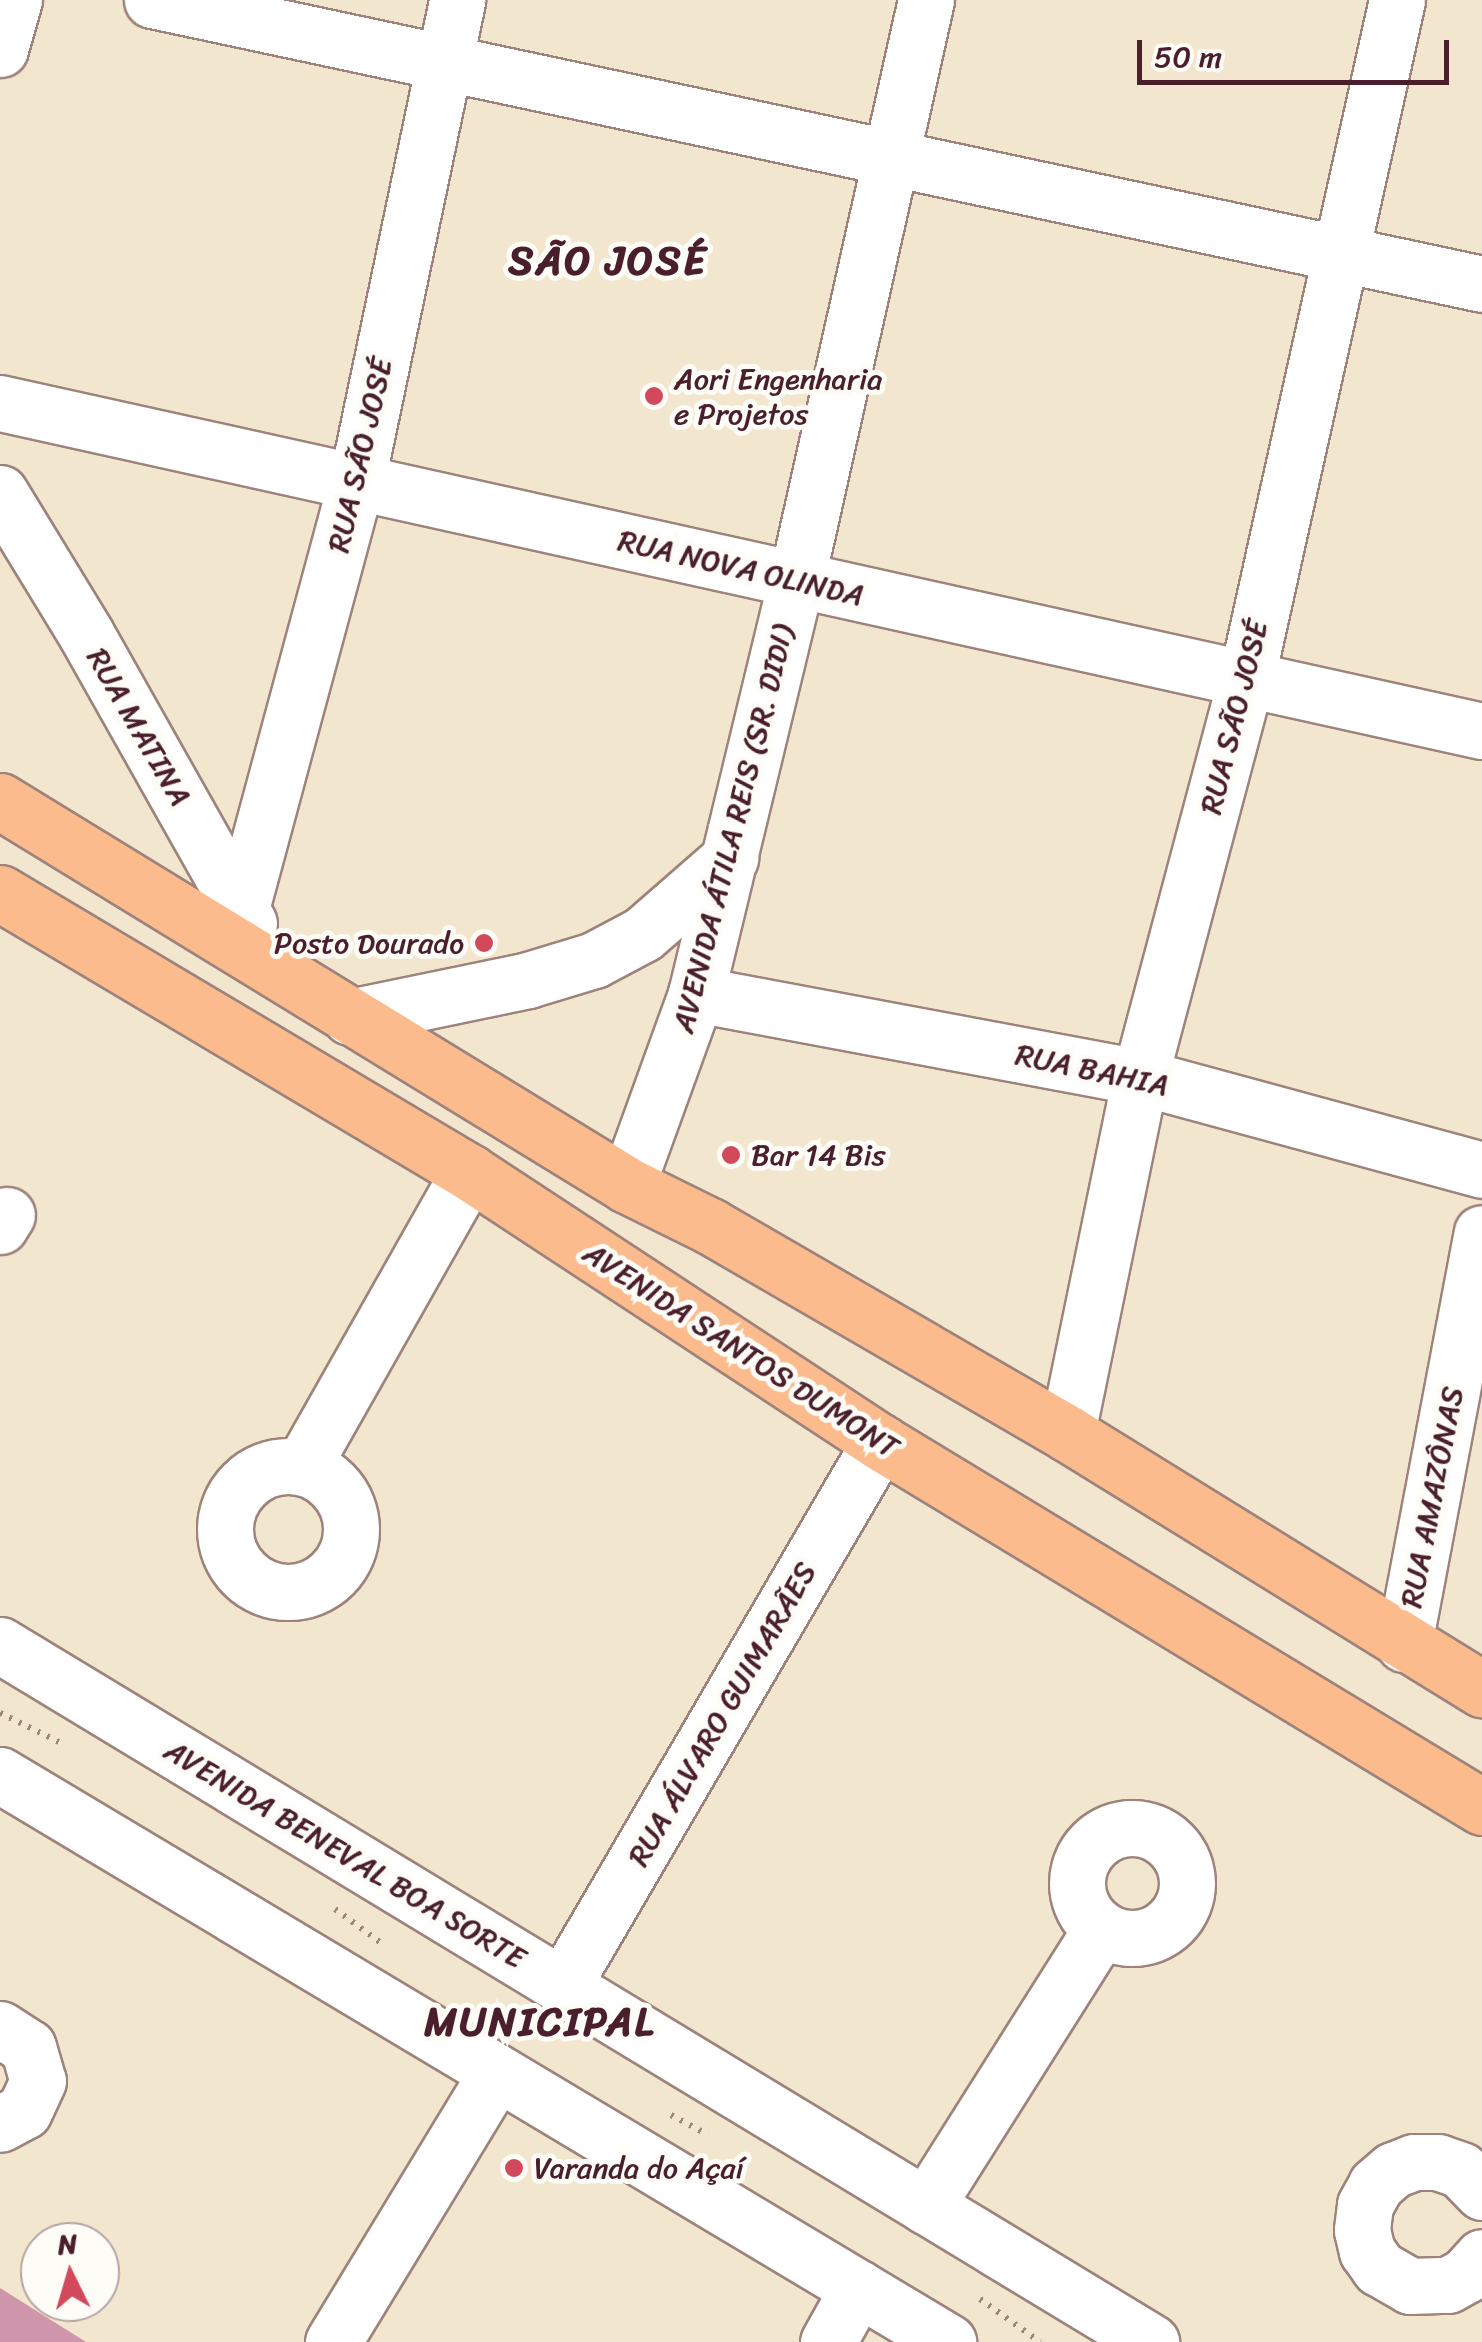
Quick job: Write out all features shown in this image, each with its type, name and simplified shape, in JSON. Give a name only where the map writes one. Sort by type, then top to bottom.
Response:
[{"type":"main road","points":[[0,801],[606,1172],[710,1226],[1067,1434],[1482,1689]]},
{"type":"main road","name":"AVENIDA SANTOS DUMONT","points":[[0,893],[469,1172],[880,1442],[1482,1807]]},
{"type":"main road","points":[[107,958],[146,893]]},
{"type":"main road","points":[[542,1220],[606,1172]]},
{"type":"street","points":[[0,49],[14,0]]},
{"type":"street","points":[[152,0],[1482,284]]},
{"type":"street","name":"RUA SÃO JOSÉ","points":[[242,905],[357,480],[457,0]]},
{"type":"street","name":"AVENIDA ÁTILA REIS (SR. DIDI)","points":[[606,1172],[696,994],[796,582],[926,0]]},
{"type":"street","name":"RUA SÃO JOSÉ","points":[[1067,1434],[1140,1077],[1246,676],[1397,0]]},
{"type":"street","name":"RUA NOVA OLINDA","points":[[0,402],[796,582],[1246,676],[1482,731]]},
{"type":"street","name":"RUA MATINA","points":[[0,493],[242,905],[265,966]]},
{"type":"street","points":[[350,1017],[528,980],[594,960],[643,934],[730,858]]},
{"type":"street","name":"RUA BAHIA","points":[[696,994],[1140,1077],[1482,1170]]},
{"type":"street","points":[[302,1467],[469,1172]]},
{"type":"street","name":"RUA AMAZÔNAS","points":[[1404,1644],[1482,1233]]},
{"type":"street","name":"RUA ÁLVARO GUIMARÃES","points":[[563,1986],[880,1442]]},
{"type":"street","name":"AVENIDA BENEVAL BOA SORTE","points":[[0,1645],[1151,2342]]},
{"type":"street","points":[[0,1775],[948,2342]]},
{"type":"street","points":[[926,2206],[1100,1929]]},
{"type":"street","points":[[0,2030],[28,2048],[38,2081],[24,2111],[0,2124]]},
{"type":"street","points":[[333,2342],[496,2074]]},
{"type":"street","points":[[1475,2164],[1414,2162],[1393,2170],[1376,2185],[1365,2205],[1362,2230],[1367,2250],[1379,2268],[1410,2286],[1448,2285],[1466,2275],[1482,2257]]},
{"type":"street","points":[[828,2342],[858,2288]]},
{"type":"path","points":[[0,1713],[78,1752]]},
{"type":"path","points":[[321,1899],[392,1950]]},
{"type":"path","points":[[656,2108],[716,2139]]},
{"type":"path","points":[[975,2296],[1040,2342]]},
{"type":"building","points":[[0,2288],[20,2301],[20,2322],[54,2322],[86,2342],[0,2342]]},
{"type":"place","name":"Aori Engenharia e Projetos","points":[[654,396]]},
{"type":"place","name":"Posto Dourado","points":[[484,943]]},
{"type":"place","name":"Bar 14 Bis","points":[[731,1155]]},
{"type":"place","name":"Varanda do Açaí","points":[[514,2168]]},
{"type":"district","name":"SÃO JOSÉ","points":[[608,261]]},
{"type":"district","name":"MUNICIPAL","points":[[540,2022]]}]
